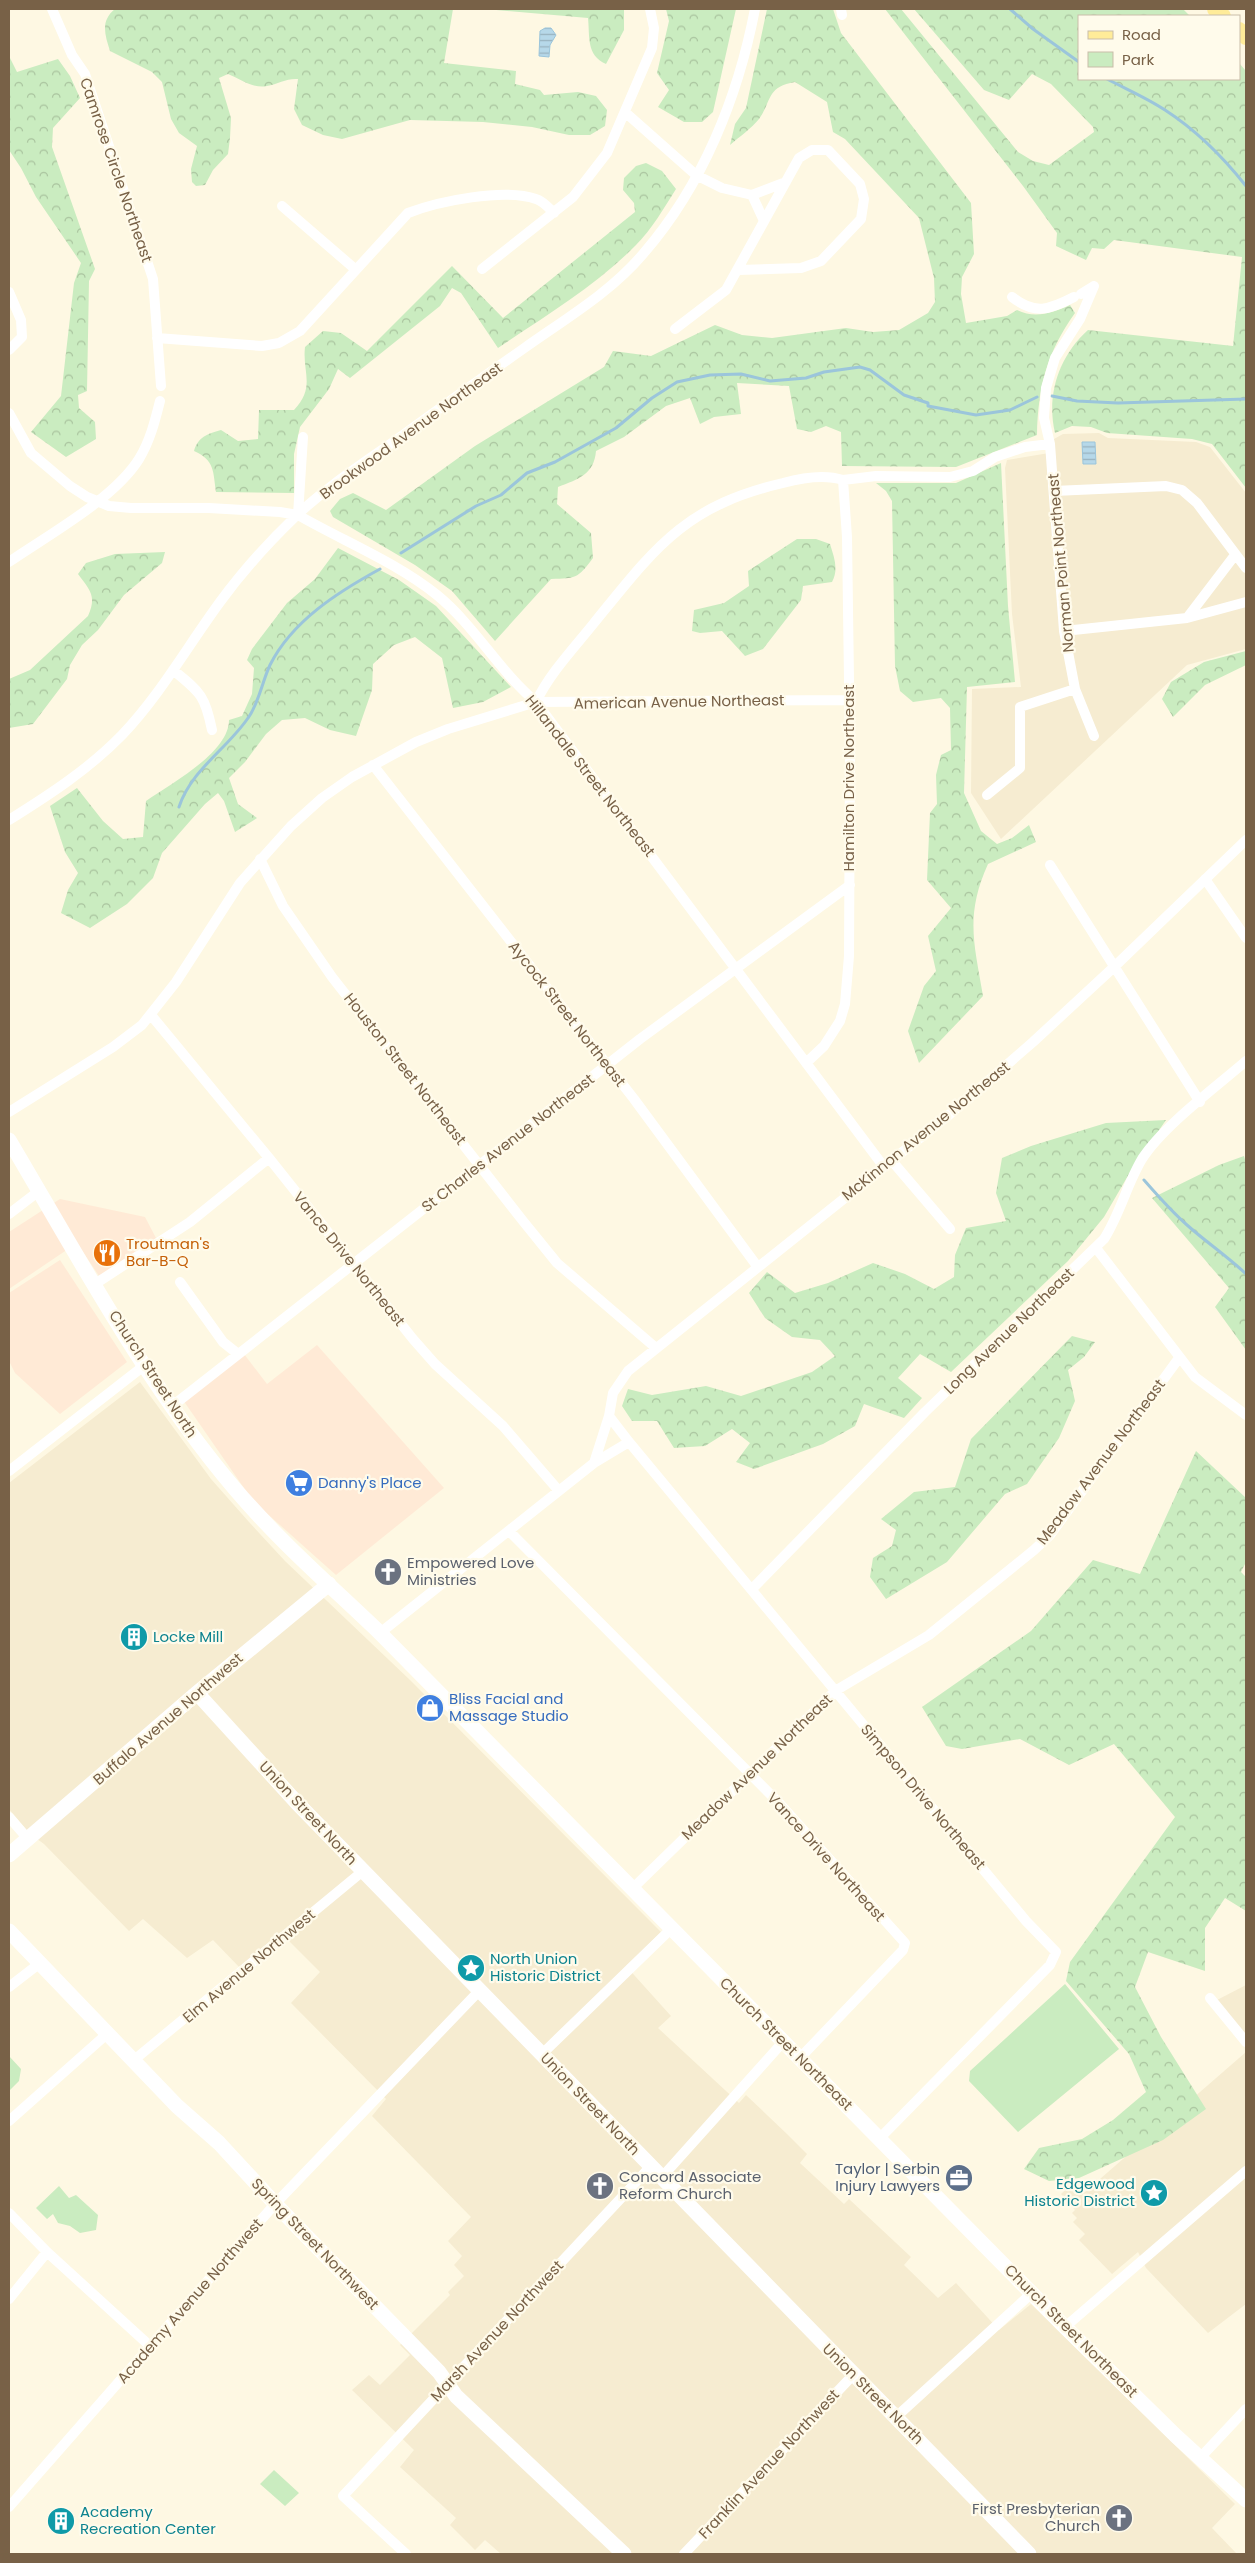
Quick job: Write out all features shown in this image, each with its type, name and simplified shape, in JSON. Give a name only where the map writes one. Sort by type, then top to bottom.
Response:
[{"type":"street","name":"Camrose Circle Northeast","points":[[52,9],[72,55],[85,74],[154,279],[161,386]]},
{"type":"street","points":[[482,269],[554,213],[586,183],[607,153],[626,113],[652,48],[654,28],[650,9]]},
{"type":"street","name":"Brookwood Avenue Northeast","points":[[9,820],[49,796],[106,749],[148,705],[251,562],[298,515],[340,480],[604,291],[643,255],[686,197],[707,156],[732,95],[747,48],[755,9]]},
{"type":"street","points":[[626,113],[696,175],[722,188],[752,195],[786,182]]},
{"type":"street","points":[[675,330],[726,290],[799,158],[812,150],[828,150],[860,184],[864,199],[861,220],[821,261],[801,268],[738,270]]},
{"type":"street","points":[[157,338],[262,346],[279,343],[300,331],[408,213],[429,205],[513,194],[538,199],[554,213]]},
{"type":"street","points":[[752,195],[764,221]]},
{"type":"street","points":[[282,206],[355,269]]},
{"type":"street","name":"Norman Point Northeast","points":[[1012,297],[1025,307],[1042,308],[1056,306],[1094,286],[1080,319],[1055,358],[1046,388],[1044,418],[1050,444],[1064,631],[1075,689],[1094,736]]},
{"type":"street","points":[[9,292],[22,329],[22,337],[9,350]]},
{"type":"street","points":[[9,562],[97,501],[130,471],[140,458],[151,436],[160,401]]},
{"type":"street","name":"Hillandale Street Northeast","points":[[9,412],[32,453],[70,486],[97,501],[109,506],[131,508],[209,508],[280,512],[298,515],[411,577],[438,596],[472,630],[525,693],[536,702],[806,1063],[888,1164],[950,1228]]},
{"type":"street","points":[[298,515],[303,438]]},
{"type":"street","points":[[536,702],[543,689],[570,653],[641,564],[672,534],[698,514],[736,495],[769,486],[814,478],[835,477],[843,480],[876,476],[950,477],[972,471],[995,458],[1025,447],[1050,444]]},
{"type":"street","name":"Hamilton Drive Northeast","points":[[806,1063],[824,1046],[835,1030],[845,1004],[849,956],[847,537],[843,480]]},
{"type":"street","points":[[1054,491],[1166,486],[1182,490],[1197,503],[1246,568]]},
{"type":"street","points":[[1186,618],[1235,555]]},
{"type":"street","points":[[1064,631],[1186,618],[1246,602]]},
{"type":"street","points":[[173,670],[198,690],[206,704],[212,730]]},
{"type":"street","points":[[987,796],[1020,768],[1020,707],[1075,689]]},
{"type":"street","name":"American Avenue Northeast","points":[[9,1112],[113,1047],[151,1015],[176,982],[240,883],[260,859],[322,798],[373,765],[416,742],[448,729],[536,702],[849,700]]},
{"type":"street","name":"Aycock Street Northeast","points":[[373,765],[607,1065],[758,1266]]},
{"type":"street","name":"McKinnon Avenue Northeast","points":[[594,1463],[609,1416],[613,1393],[628,1371],[888,1164],[1033,1042],[1246,840]]},
{"type":"street","name":"Houston Street Northeast","points":[[260,859],[282,906],[332,977],[557,1263],[656,1348]]},
{"type":"street","points":[[1050,865],[1200,1102]]},
{"type":"street","points":[[1206,879],[1246,938]]},
{"type":"street","name":"St Charles Avenue Northeast","points":[[171,1407],[607,1065],[850,885]]},
{"type":"street","name":"Vance Drive Northeast","points":[[151,1015],[435,1364],[503,1426],[559,1491]]},
{"type":"street","name":"Long Avenue Northeast","points":[[752,1590],[925,1412],[1096,1248],[1114,1224],[1143,1158],[1160,1137],[1246,1061]]},
{"type":"street","name":"Church Street North","points":[[9,1140],[171,1407],[234,1488],[269,1529],[329,1584]]},
{"type":"street","points":[[95,1284],[190,1222],[269,1158]]},
{"type":"street","points":[[9,1214],[39,1191]]},
{"type":"street","points":[[1096,1248],[1180,1358],[1205,1386],[1246,1415]]},
{"type":"street","points":[[180,1282],[223,1342],[238,1354]]},
{"type":"street","name":"Meadow Avenue Northeast","points":[[632,1889],[835,1691],[929,1635],[1050,1535],[1180,1358]]},
{"type":"street","points":[[9,1471],[145,1365]]},
{"type":"street","points":[[380,1633],[594,1463],[628,1442],[609,1416]]},
{"type":"street","name":"Simpson Drive Northeast","points":[[628,1442],[1026,1921],[1056,1952],[1050,1965],[880,2138]]},
{"type":"street","name":"Vance Drive Northeast","points":[[509,1532],[781,1805],[905,1943],[903,1950],[799,2059]]},
{"type":"street","name":"Church Street Northeast","points":[[329,1584],[380,1633],[799,2059],[1033,2292],[1065,2327],[1246,2500]]},
{"type":"street","name":"Buffalo Avenue Northwest","points":[[9,1856],[197,1693],[329,1584]]},
{"type":"street","name":"Union Street North","points":[[197,1693],[363,1871],[1029,2554]]},
{"type":"street","points":[[9,1817],[28,1839]]},
{"type":"street","name":"Elm Avenue Northwest","points":[[134,2060],[363,1871]]},
{"type":"street","points":[[542,2054],[671,1929]]},
{"type":"street","name":"Spring Street Northwest","points":[[9,1931],[177,2106],[219,2143],[275,2204],[439,2372],[456,2396],[624,2554]]},
{"type":"street","points":[[9,1987],[40,1963]]},
{"type":"street","name":"Academy Avenue Northwest","points":[[9,2507],[275,2204],[480,1990]]},
{"type":"street","points":[[1210,1998],[1246,2042]]},
{"type":"street","points":[[9,2121],[108,2033]]},
{"type":"street","points":[[662,2177],[783,2042]]},
{"type":"street","name":"Marsh Avenue Northwest","points":[[406,2554],[343,2496],[651,2166]]},
{"type":"street","points":[[1065,2327],[1246,2171]]},
{"type":"street","points":[[9,2213],[47,2252],[150,2346]]},
{"type":"street","points":[[9,2299],[47,2252]]},
{"type":"street","points":[[896,2416],[1033,2292]]},
{"type":"street","name":"Franklin Avenue Northwest","points":[[684,2554],[854,2374]]},
{"type":"street","points":[[1200,2458],[1246,2409]]},
{"type":"shaded area","points":[[1099,433],[1108,438],[1196,442],[1210,447],[1246,493],[1246,649],[1187,665],[1001,839],[971,793],[972,689],[1021,687],[1012,614],[1005,468],[1007,460],[1055,452],[1054,439],[1063,434]]},
{"type":"shaded area","points":[[60,1199],[145,1217],[156,1238],[99,1276],[77,1243],[9,1289],[9,1232]]},
{"type":"shaded area","points":[[60,1260],[127,1362],[60,1414],[15,1373],[9,1361],[9,1293]]},
{"type":"shaded area","points":[[317,1345],[444,1488],[336,1575],[253,1501],[183,1400],[244,1354],[267,1384]]},
{"type":"shaded area","name":"North Union Historic District","points":[[140,1382],[211,1479],[285,1561],[410,1680],[661,1932],[626,1966],[671,2016],[658,2028],[739,2103],[746,2095],[787,2134],[807,2154],[800,2163],[844,2204],[849,2199],[911,2257],[904,2265],[938,2298],[956,2283],[999,2330],[1031,2304],[1235,2504],[1212,2528],[1237,2554],[501,2554],[485,2540],[475,2550],[450,2525],[456,2518],[400,2467],[414,2450],[352,2390],[369,2375],[380,2385],[410,2355],[400,2345],[450,2295],[448,2292],[464,2276],[454,2265],[462,2256],[448,2241],[471,2217],[372,2116],[386,2099],[291,2003],[320,1972],[282,1934],[241,1969],[213,1940],[187,1958],[143,1919],[129,1931],[44,1844],[29,1833],[9,1809],[9,1483]]},
{"type":"shaded area","points":[[1246,1985],[1246,2035],[1217,2000]]},
{"type":"shaded area","name":"Edgewood Historic District","points":[[1246,2052],[1246,2304],[1208,2333],[1146,2268],[1138,2252],[1112,2274],[1079,2240],[1085,2234],[1073,2222],[1077,2218],[1072,2213],[1075,2210],[1061,2194],[1075,2181],[1085,2192]]},
{"type":"green space","points":[[115,9],[453,9],[444,63],[516,71],[515,84],[540,90],[544,95],[578,92],[596,96],[607,110],[605,126],[590,135],[569,135],[532,127],[483,122],[410,120],[342,139],[323,135],[302,125],[294,109],[298,79],[290,79],[262,87],[252,85],[228,74],[219,78],[231,118],[228,154],[213,170],[205,185],[196,186],[192,182],[191,169],[197,146],[179,133],[171,119],[162,82],[152,72],[110,51],[105,28],[107,18]]},
{"type":"green space","points":[[485,9],[620,9],[624,10],[624,30],[606,64],[595,56],[590,45],[588,18]]},
{"type":"green space","points":[[666,9],[736,9],[713,112],[702,122],[684,122],[658,107],[669,90],[657,73],[669,21]]},
{"type":"green space","points":[[767,9],[833,9],[841,33],[971,203],[974,254],[962,277],[961,294],[966,323],[1007,316],[1017,310],[1030,314],[1044,314],[1070,305],[1075,313],[1057,342],[1042,386],[1037,435],[956,467],[842,466],[841,432],[826,426],[811,432],[797,429],[789,386],[737,383],[741,414],[714,417],[700,424],[690,398],[666,406],[624,437],[596,451],[592,466],[584,475],[558,487],[557,504],[591,533],[593,558],[580,574],[576,576],[551,579],[495,641],[452,591],[415,565],[333,517],[330,511],[340,499],[353,493],[386,510],[475,446],[604,367],[613,351],[651,356],[715,325],[742,335],[772,338],[846,328],[873,332],[899,330],[928,313],[935,302],[934,278],[919,218],[845,139],[833,132],[827,102],[795,82],[779,87],[774,91],[759,119],[730,145],[735,124],[746,108]]},
{"type":"green space","points":[[885,9],[901,9],[1018,152],[1033,161],[1049,165],[1094,132],[1093,127],[1051,84],[1032,74],[1009,100],[984,90],[914,9],[1183,9],[1189,15],[1078,15],[1078,80],[1240,80],[1240,64],[1246,71],[1246,488],[1212,444],[1192,439],[1107,433],[1091,427],[1072,426],[1055,433],[1052,405],[1057,377],[1062,364],[1078,340],[1088,330],[1233,346],[1242,257],[1114,240],[1104,249],[1092,248],[1086,260],[1056,246],[1057,233],[1023,186]]},
{"type":"green space","points":[[9,56],[17,72],[58,59],[70,76],[80,98],[53,128],[52,147],[95,269],[89,281],[87,391],[78,395],[79,408],[95,422],[96,439],[66,457],[31,432],[61,396],[74,283],[81,263],[36,197],[9,150]]},
{"type":"green space","points":[[646,163],[662,171],[676,189],[642,239],[604,274],[498,348],[461,293],[452,288],[440,306],[350,378],[338,369],[329,389],[300,427],[294,454],[294,493],[216,492],[212,467],[206,458],[194,451],[198,442],[207,435],[221,430],[238,441],[258,439],[259,410],[294,410],[305,394],[307,379],[305,347],[323,331],[341,333],[367,351],[452,266],[503,318],[635,212],[634,203],[623,190],[624,178],[636,166]]},
{"type":"green space","points":[[1001,463],[1008,606],[1015,682],[967,687],[964,793],[981,831],[997,844],[1012,838],[1029,825],[1036,842],[988,864],[976,899],[974,914],[975,944],[983,996],[919,1063],[908,1031],[924,986],[936,971],[928,936],[951,908],[927,880],[930,813],[937,804],[936,775],[941,755],[951,750],[950,708],[941,698],[913,702],[900,691],[895,666],[892,501],[886,491],[876,483],[956,483]]},
{"type":"green space","points":[[797,539],[816,539],[830,544],[835,563],[834,577],[832,582],[803,586],[801,600],[763,649],[745,656],[722,631],[700,633],[692,631],[694,610],[724,603],[749,586],[748,571]]},
{"type":"green space","points":[[338,548],[399,580],[436,606],[511,687],[483,702],[453,708],[442,658],[415,637],[394,645],[373,664],[372,690],[356,736],[330,730],[305,718],[282,720],[266,734],[245,762],[229,778],[238,804],[257,818],[235,832],[224,801],[218,793],[205,804],[162,853],[153,878],[127,904],[90,928],[61,913],[68,890],[78,873],[65,852],[50,806],[77,788],[103,821],[123,839],[143,837],[146,801],[183,777],[209,756],[226,732],[229,720],[242,716],[252,694],[254,668],[247,660],[252,649],[287,603],[315,579]]},
{"type":"green space","points":[[165,552],[162,563],[124,595],[98,630],[82,645],[70,665],[67,679],[33,724],[9,728],[9,679],[30,670],[88,616],[92,598],[86,584],[78,574],[86,563],[115,554]]},
{"type":"green space","points":[[1246,651],[1246,665],[1205,685],[1173,717],[1162,699],[1171,682],[1204,662]]},
{"type":"green space","points":[[1166,1120],[1129,1174],[1104,1217],[1068,1261],[951,1372],[920,1354],[898,1378],[922,1398],[904,1418],[864,1404],[855,1426],[823,1444],[754,1469],[736,1462],[750,1443],[732,1429],[705,1446],[674,1448],[657,1421],[632,1421],[622,1406],[628,1389],[652,1395],[706,1386],[741,1396],[812,1372],[835,1356],[820,1340],[792,1337],[765,1318],[749,1293],[767,1272],[795,1293],[828,1283],[873,1263],[905,1274],[934,1289],[954,1277],[955,1255],[966,1228],[1006,1221],[996,1193],[1002,1158],[1031,1146],[1106,1123]]},
{"type":"green space","points":[[1244,1156],[1246,1163],[1246,1350],[1215,1307],[1229,1288],[1152,1198],[1219,1165]]},
{"type":"green space","points":[[1072,1336],[1095,1342],[1084,1357],[1068,1370],[1075,1401],[1059,1438],[1027,1484],[1005,1494],[947,1562],[886,1599],[870,1577],[873,1558],[892,1546],[896,1530],[881,1519],[914,1492],[955,1487],[971,1439]]},
{"type":"green space","points":[[1196,1451],[1246,1498],[1246,1562],[1241,1572],[1246,1577],[1246,1911],[1225,1898],[1205,1928],[1205,1971],[1148,1952],[1135,1987],[1161,2037],[1206,2109],[1163,2140],[1079,2178],[1049,2181],[1024,2169],[1039,2148],[1082,2139],[1113,2120],[1146,2092],[1129,2054],[1066,1981],[1070,1962],[1175,1817],[1114,1744],[1069,1765],[1020,1739],[962,1749],[946,1746],[922,1707],[1031,1631],[1093,1560],[1140,1574]]},
{"type":"green space","points":[[1065,1984],[1119,2049],[1018,2132],[969,2081],[970,2071]]},
{"type":"green space","points":[[9,2056],[21,2069],[19,2081],[9,2091]]},
{"type":"green space","points":[[59,2186],[69,2198],[76,2195],[98,2215],[96,2230],[80,2233],[70,2226],[58,2223],[53,2214],[47,2219],[36,2208]]},
{"type":"green space","points":[[274,2470],[299,2493],[285,2506],[260,2484]]},
{"type":"water","points":[[545,28],[551,28],[556,35],[550,45],[549,57],[539,56],[540,31]]},
{"type":"water","points":[[1082,442],[1095,442],[1096,464],[1083,464]]},
{"type":"waterway","points":[[1010,9],[1033,29],[1078,61]]},
{"type":"waterway","points":[[1109,80],[1158,106],[1188,126],[1218,154],[1246,186]]},
{"type":"waterway","points":[[401,553],[476,506],[501,495],[527,473],[555,462],[616,428],[652,398],[677,382],[710,375],[741,374],[770,381],[806,378],[824,372],[860,367],[870,370],[904,395],[928,403],[928,406],[976,415],[1010,410],[1037,397]]},
{"type":"waterway","points":[[1052,396],[1077,401],[1118,403],[1246,399]]},
{"type":"waterway","points":[[179,807],[192,782],[248,718],[255,706],[270,665],[279,649],[303,621],[318,609],[380,569]]},
{"type":"waterway","points":[[1144,1180],[1181,1220],[1246,1274]]},
{"type":"place","name":"Troutman's Bar-B-Q","points":[[107,1253]]},
{"type":"place","name":"Danny's Place","points":[[299,1483]]},
{"type":"place","name":"Empowered Love Ministries","points":[[388,1572]]},
{"type":"place","name":"Locke Mill","points":[[134,1637]]},
{"type":"place","name":"Bliss Facial and Massage Studio","points":[[430,1708]]},
{"type":"place","name":"North Union Historic District","points":[[471,1968]]},
{"type":"place","name":"Taylor | Serbin Injury Lawyers","points":[[959,2178]]},
{"type":"place","name":"Concord Associate Reform Church","points":[[600,2186]]},
{"type":"place","name":"Edgewood Historic District","points":[[1154,2193]]},
{"type":"place","name":"First Presbyterian Church","points":[[1119,2518]]},
{"type":"place","name":"Academy Recreation Center","points":[[61,2521]]}]
